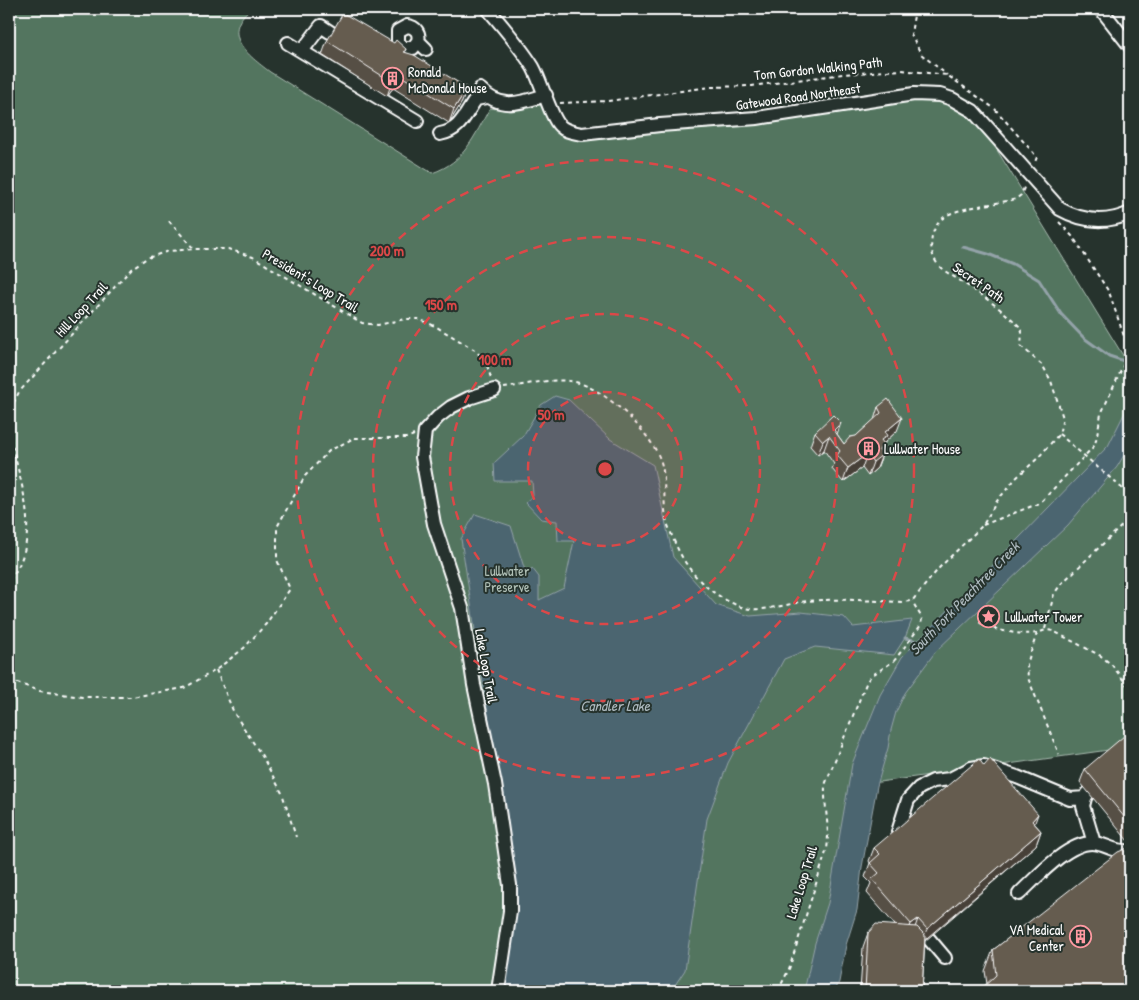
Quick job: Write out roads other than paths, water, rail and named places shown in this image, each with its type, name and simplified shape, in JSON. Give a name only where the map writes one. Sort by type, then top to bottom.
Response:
[{"type":"street","name":"Gatewood Road Northeast","points":[[488,9],[525,54],[537,74],[554,119],[569,132],[582,134],[660,125],[748,119],[900,96],[926,94],[952,99],[972,111],[1060,209],[1088,221],[1113,219],[1130,213]]},
{"type":"street","points":[[1101,9],[1130,46]]},
{"type":"street","points":[[302,52],[322,26],[330,32]]},
{"type":"street","points":[[288,43],[417,121]]},
{"type":"street","points":[[440,134],[457,128],[476,99],[483,93],[500,102],[510,104],[548,99]]},
{"type":"street","name":"Lake Loop Trail","points":[[494,390],[469,398],[450,407],[425,431],[422,457],[434,524],[462,608],[474,685],[495,784],[510,885],[510,911],[498,991]]},
{"type":"street","points":[[898,832],[908,800],[919,788],[933,781],[950,779],[972,768],[984,766],[1017,777],[1070,799],[1086,796],[1083,806],[1094,843]]},
{"type":"street","points":[[1019,894],[1038,875],[1072,848],[1094,843],[1122,852],[1130,851]]},
{"type":"street","points":[[929,940],[945,958]]},
{"type":"water","name":"Candler Lake","points":[[555,396],[569,400],[610,439],[653,465],[673,557],[716,605],[750,616],[801,612],[844,617],[853,627],[912,620],[905,638],[894,655],[815,647],[784,659],[728,763],[707,819],[685,970],[671,991],[504,991],[502,980],[517,904],[461,539],[475,514],[511,526],[527,577],[532,568],[539,577],[539,600],[564,588],[574,541],[558,541],[557,521],[541,519],[526,503],[533,495],[532,481],[495,481],[494,463],[523,436],[541,405]]},
{"type":"water","name":"South Fork Peachtree Creek","points":[[1130,402],[1130,445],[1117,467],[1068,525],[936,651],[905,693],[896,712],[877,786],[862,867],[857,910],[846,945],[839,982],[835,991],[804,991],[815,943],[828,903],[852,764],[880,695],[902,657],[1108,446]]},
{"type":"waterway","points":[[963,247],[1013,264],[1039,280],[1061,314],[1084,338],[1109,356],[1130,363]]},
{"type":"waterway","name":"South Fork Peachtree Creek","points":[[905,638],[917,641]]},
{"type":"place","name":"Ronald McDonald House","points":[[392,79]]},
{"type":"place","name":"Lullwater House","points":[[868,448]]},
{"type":"place","name":"Lullwater Tower","points":[[989,616]]},
{"type":"place","name":"VA Medical Center","points":[[1080,937]]},
{"type":"park label","name":"Lullwater Preserve","points":[[507,578]]}]
